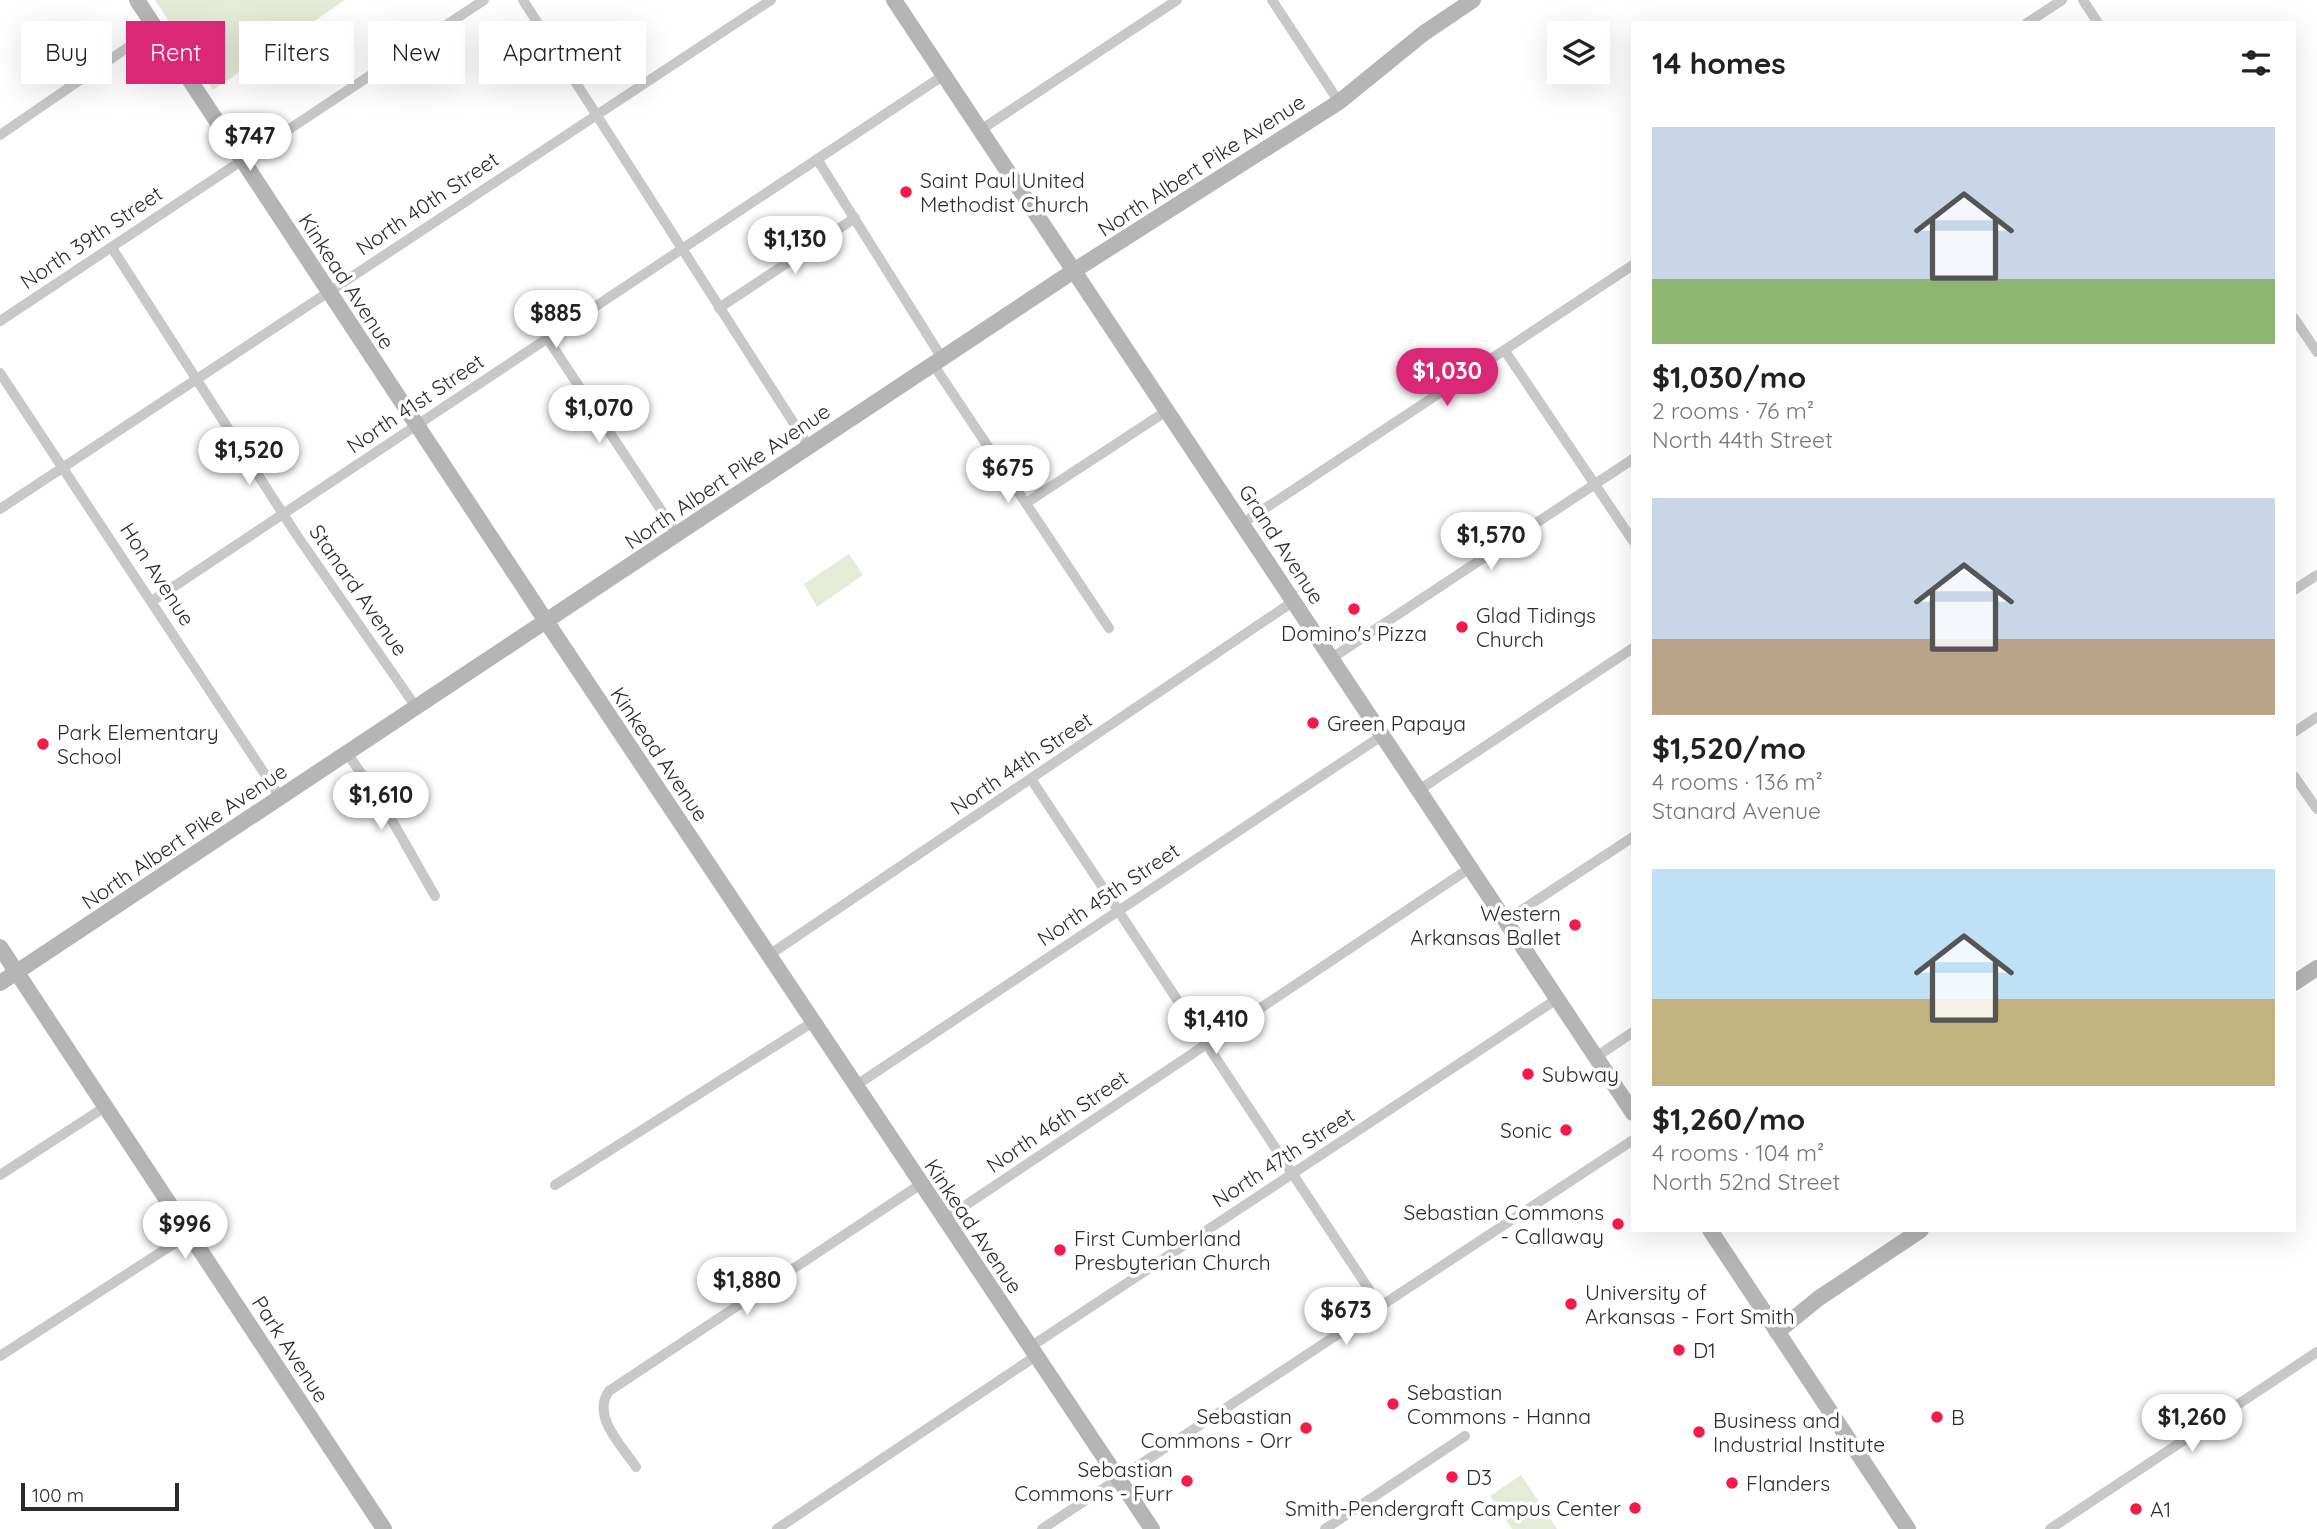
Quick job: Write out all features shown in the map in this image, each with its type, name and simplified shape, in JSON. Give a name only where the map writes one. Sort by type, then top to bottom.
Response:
[{"type":"street","name":"Kinkead Avenue","points":[[137,0],[151,21]]},
{"type":"street","name":"North 39th Street","points":[[0,321],[484,0]]},
{"type":"street","points":[[523,0],[809,447]]},
{"type":"street","name":"North 40th Street","points":[[0,509],[771,0]]},
{"type":"street","name":"Grand Avenue","points":[[894,0],[1631,1110]]},
{"type":"street","points":[[982,129],[1177,0]]},
{"type":"street","points":[[1272,0],[1339,102]]},
{"type":"street","name":"North Albert Pike Avenue","points":[[0,983],[1075,270],[1339,102],[1424,33],[1473,0]]},
{"type":"street","points":[[2030,21],[2062,0]]},
{"type":"street","points":[[2083,0],[2097,21]]},
{"type":"street","points":[[0,135],[126,49]]},
{"type":"street","name":"North 41st Street","points":[[152,601],[944,75]]},
{"type":"street","name":"Kinkead Avenue","points":[[192,84],[546,621],[1152,1529]]},
{"type":"street","points":[[817,159],[855,218],[937,361],[1109,628]]},
{"type":"street","points":[[719,308],[855,218]]},
{"type":"street","name":"Stanard Avenue","points":[[111,248],[284,514],[416,707]]},
{"type":"street","points":[[1242,523],[1631,266]]},
{"type":"street","points":[[2296,321],[2317,352]]},
{"type":"street","points":[[547,338],[677,534]]},
{"type":"street","points":[[1505,351],[1631,538]]},
{"type":"street","name":"Hon Avenue","points":[[0,373],[280,797]]},
{"type":"street","points":[[1026,503],[1168,410]]},
{"type":"street","points":[[1332,658],[1631,459]]},
{"type":"street","points":[[2296,589],[2317,575]]},
{"type":"street","name":"North 44th Street","points":[[769,956],[1294,601]]},
{"type":"street","points":[[1419,790],[1631,649]]},
{"type":"street","points":[[2296,731],[2317,717]]},
{"type":"street","name":"North 45th Street","points":[[855,1086],[1382,735]]},
{"type":"street","points":[[348,753],[387,813],[435,896]]},
{"type":"street","points":[[1031,779],[1380,1306]]},
{"type":"street","points":[[2296,779],[2317,810]]},
{"type":"street","points":[[1505,921],[1631,838]]},
{"type":"street","name":"North 46th Street","points":[[945,1219],[1470,868]]},
{"type":"street","name":"Park Avenue","points":[[0,947],[384,1529]]},
{"type":"street","points":[[2296,982],[2317,968]]},
{"type":"street","name":"North 47th Street","points":[[777,1529],[1293,1174],[1557,999]]},
{"type":"street","points":[[555,1185],[813,1022]]},
{"type":"street","points":[[1596,1057],[1631,1033]]},
{"type":"street","points":[[0,1175],[105,1107]]},
{"type":"street","points":[[1042,1529],[1631,1141]]},
{"type":"street","points":[[636,1467],[604,1419],[602,1404],[609,1391],[921,1184]]},
{"type":"street","points":[[1711,1232],[1908,1529]]},
{"type":"street","points":[[1777,1332],[1819,1298],[1919,1232]]},
{"type":"street","points":[[0,1356],[189,1234]]},
{"type":"street","points":[[2050,1529],[2317,1352]]},
{"type":"street","points":[[1325,1529],[1465,1436]]},
{"type":"green space","points":[[155,0],[345,0],[314,21],[239,21],[239,72],[225,82],[225,21],[169,21]]},
{"type":"green space","points":[[209,84],[222,84],[213,90]]},
{"type":"green space","points":[[849,554],[863,575],[817,607],[804,584]]},
{"type":"green space","points":[[1521,1475],[1557,1529],[1512,1529],[1490,1496]]},
{"type":"place","name":"Saint Paul United Methodist Church","points":[[906,192]]},
{"type":"place","name":"Domino's Pizza","points":[[1354,609]]},
{"type":"place","name":"Glad Tidings Church","points":[[1462,627]]},
{"type":"place","name":"Green Papaya","points":[[1313,723]]},
{"type":"place","name":"Park Elementary School","points":[[43,744]]},
{"type":"place","name":"Western Arkansas Ballet","points":[[1575,925]]},
{"type":"place","name":"Subway","points":[[1528,1074]]},
{"type":"place","name":"Sonic","points":[[1566,1130]]},
{"type":"place","name":"Sebastian Commons - Callaway","points":[[1618,1224]]},
{"type":"place","name":"First Cumberland Presbyterian Church","points":[[1060,1250]]},
{"type":"place","name":"University of Arkansas - Fort Smith","points":[[1571,1304]]},
{"type":"place","name":"D1","points":[[1679,1350]]},
{"type":"place","name":"Sebastian Commons - Hanna","points":[[1393,1404]]},
{"type":"place","name":"B","points":[[1937,1417]]},
{"type":"place","name":"Sebastian Commons - Orr","points":[[1306,1428]]},
{"type":"place","name":"Business and Industrial Institute","points":[[1699,1432]]},
{"type":"place","name":"D3","points":[[1452,1477]]},
{"type":"place","name":"Sebastian Commons - Furr","points":[[1187,1481]]},
{"type":"place","name":"Flanders","points":[[1732,1483]]},
{"type":"place","name":"Smith-Pendergraft Campus Center","points":[[1635,1508]]},
{"type":"place","name":"A1","points":[[2136,1509]]}]
